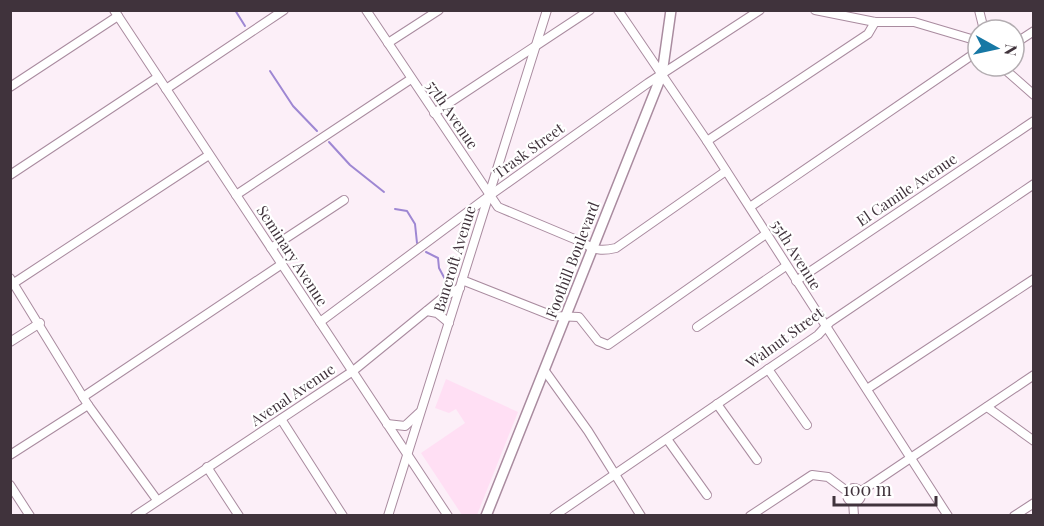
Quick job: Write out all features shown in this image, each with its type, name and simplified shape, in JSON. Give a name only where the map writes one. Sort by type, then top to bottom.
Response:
[{"type":"main road","name":"Foothill Boulevard","points":[[486,516],[662,74],[671,10]]},
{"type":"street","points":[[166,89],[284,10]]},
{"type":"street","name":"57th Avenue","points":[[366,10],[498,207],[584,243],[592,250]]},
{"type":"street","points":[[388,43],[439,10]]},
{"type":"street","name":"Bancroft Avenue","points":[[388,516],[547,10]]},
{"type":"street","points":[[434,113],[591,10]]},
{"type":"street","name":"55th Avenue","points":[[618,10],[707,141],[948,516]]},
{"type":"street","name":"Trask Street","points":[[320,322],[489,196],[662,74],[760,10]]},
{"type":"street","points":[[815,10],[875,22],[914,22],[966,40]]},
{"type":"street","points":[[10,87],[116,13]]},
{"type":"street","name":"Seminary Avenue","points":[[116,13],[445,515]]},
{"type":"street","points":[[707,141],[868,34],[875,22]]},
{"type":"street","points":[[750,207],[966,54]]},
{"type":"street","points":[[10,175],[158,77]]},
{"type":"street","points":[[1016,78],[1034,95]]},
{"type":"street","points":[[236,195],[411,79]]},
{"type":"street","name":"El Camile Avenue","points":[[796,281],[1034,121]]},
{"type":"street","points":[[157,500],[88,405],[40,323],[12,281],[210,155]]},
{"type":"street","points":[[592,250],[616,248],[726,171]]},
{"type":"street","name":"Walnut Street","points":[[554,516],[1034,184]]},
{"type":"street","points":[[271,248],[344,200]]},
{"type":"street","points":[[461,284],[554,316],[579,318],[598,341],[608,345],[766,234]]},
{"type":"street","points":[[83,397],[282,264]]},
{"type":"street","points":[[697,327],[786,266]]},
{"type":"street","points":[[867,389],[1034,279]]},
{"type":"street","name":"Avenal Avenue","points":[[135,516],[352,371],[461,284]]},
{"type":"street","points":[[427,311],[436,313],[449,323]]},
{"type":"street","points":[[10,342],[40,323]]},
{"type":"street","points":[[768,369],[807,425]]},
{"type":"street","points":[[545,371],[615,473],[641,516]]},
{"type":"street","points":[[854,501],[859,499],[860,492],[1034,375]]},
{"type":"street","points":[[717,404],[757,460]]},
{"type":"street","points":[[10,455],[88,405]]},
{"type":"street","points":[[987,406],[1034,441]]},
{"type":"street","points":[[387,424],[405,426],[422,410]]},
{"type":"street","points":[[281,419],[344,516]]},
{"type":"street","points":[[667,439],[707,495]]},
{"type":"street","points":[[207,467],[239,516]]},
{"type":"street","points":[[750,516],[812,475],[828,477],[848,492]]},
{"type":"street","points":[[10,485],[30,516]]},
{"type":"street","points":[[848,492],[853,488],[860,492]]},
{"type":"street","points":[[848,492],[848,498],[854,501]]},
{"type":"street","points":[[854,501],[854,516]]},
{"type":"street","points":[[1014,516],[1034,503]]},
{"type":"shaded area","points":[[446,379],[518,412],[477,515],[462,515],[421,453],[465,423],[456,409],[449,413],[435,408]]},
{"type":"waterway","points":[[235,10],[245,26]]},
{"type":"waterway","points":[[270,71],[293,106],[317,131]]},
{"type":"waterway","points":[[329,142],[350,165],[384,192]]},
{"type":"waterway","points":[[395,209],[407,211],[415,224],[417,243]]},
{"type":"waterway","points":[[426,252],[438,258],[439,268],[446,281]]}]
